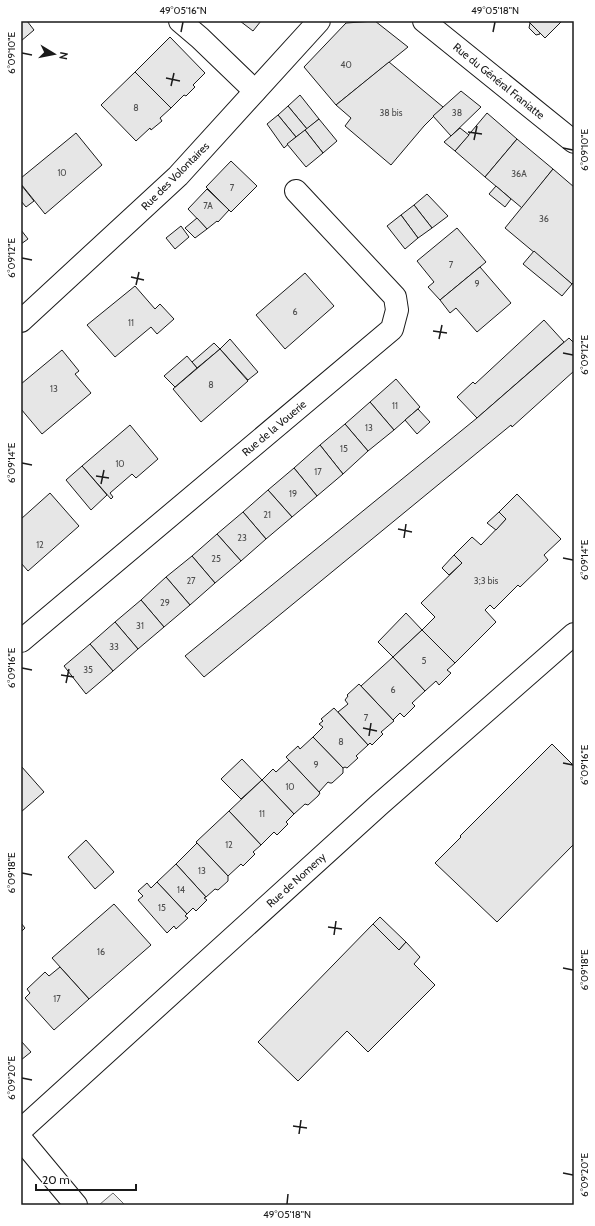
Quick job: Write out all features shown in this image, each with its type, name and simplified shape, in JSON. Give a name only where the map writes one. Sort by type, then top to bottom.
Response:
[{"type":"street","points":[[180,21],[200,38],[255,91]]},
{"type":"street","name":"Rue des Volontaires","points":[[21,320],[178,176],[319,21]]},
{"type":"street","name":"Rue du Général Franiatte","points":[[424,21],[574,142]]},
{"type":"street","name":"Rue de la Vouerie","points":[[21,641],[392,329],[397,310],[395,297],[296,191]]},
{"type":"street","name":"Rue de Nomeny","points":[[21,1130],[380,804],[574,634]]},
{"type":"street","points":[[21,1140],[74,1204]]},
{"type":"shaded area","points":[[113,1193],[125,1205],[99,1205]]},
{"type":"building","points":[[21,21],[27,21],[34,30],[21,41]]},
{"type":"building","points":[[240,21],[261,21],[253,31]]},
{"type":"building","points":[[375,21],[408,47],[336,105],[304,67],[346,23]]},
{"type":"building","points":[[528,21],[562,21],[545,38]]},
{"type":"building","points":[[530,23],[540,34],[536,35],[529,28]]},
{"type":"building","points":[[170,37],[205,73],[193,85],[195,87],[186,96],[184,95],[171,108],[135,72]]},
{"type":"building","points":[[389,62],[443,107],[424,126],[391,165],[345,126],[351,118],[336,105]]},
{"type":"building","points":[[135,72],[171,108],[160,118],[162,121],[151,130],[150,128],[136,141],[101,105]]},
{"type":"building","points":[[461,91],[481,107],[451,136],[433,116]]},
{"type":"building","points":[[300,95],[319,119],[307,129],[288,106]]},
{"type":"building","points":[[288,106],[307,129],[296,137],[278,115]]},
{"type":"building","points":[[487,113],[517,139],[485,177],[455,151]]},
{"type":"building","points":[[278,115],[296,137],[284,148],[267,124]]},
{"type":"building","points":[[319,119],[337,141],[323,153],[305,130]]},
{"type":"building","points":[[460,128],[469,135],[455,151],[444,142]]},
{"type":"building","points":[[305,130],[323,153],[306,167],[287,144]]},
{"type":"building","points":[[76,133],[102,165],[45,214],[21,184],[21,178]]},
{"type":"building","points":[[517,139],[553,169],[522,208],[485,177]]},
{"type":"building","points":[[231,161],[257,186],[231,212],[206,187]]},
{"type":"building","points":[[553,169],[574,187],[574,282],[572,284],[505,228]]},
{"type":"building","points":[[22,186],[34,201],[26,207],[21,201]]},
{"type":"building","points":[[496,186],[511,199],[505,207],[489,194]]},
{"type":"building","points":[[207,189],[229,210],[218,222],[217,221],[207,229],[188,209]]},
{"type":"building","points":[[427,194],[448,216],[432,228],[414,205]]},
{"type":"building","points":[[414,205],[432,228],[418,238],[401,215]]},
{"type":"building","points":[[401,215],[418,238],[405,249],[387,226]]},
{"type":"building","points":[[197,218],[207,229],[195,238],[185,228]]},
{"type":"building","points":[[181,226],[189,237],[175,249],[166,238]]},
{"type":"building","points":[[457,228],[486,262],[440,300],[428,287],[434,282],[417,261]]},
{"type":"building","points":[[21,230],[28,239],[21,244]]},
{"type":"building","points":[[534,251],[572,284],[562,296],[523,264]]},
{"type":"building","points":[[480,267],[511,303],[477,332],[456,308],[450,313],[440,300]]},
{"type":"building","points":[[305,273],[334,306],[285,349],[256,315]]},
{"type":"building","points":[[135,286],[155,309],[160,304],[174,319],[157,334],[151,327],[115,357],[87,325]]},
{"type":"building","points":[[544,320],[564,342],[477,418],[457,397],[473,382],[475,384]]},
{"type":"building","points":[[569,338],[574,343],[574,371],[512,427],[511,425],[204,677],[185,656],[477,418]]},
{"type":"building","points":[[230,339],[258,372],[248,380],[220,349]]},
{"type":"building","points":[[214,343],[220,349],[197,368],[192,362]]},
{"type":"building","points":[[220,349],[248,381],[201,422],[173,389]]},
{"type":"building","points":[[62,350],[79,371],[75,374],[91,393],[42,434],[21,409],[21,384]]},
{"type":"building","points":[[187,356],[197,368],[175,387],[164,376]]},
{"type":"building","points":[[396,379],[420,407],[394,430],[370,402]]},
{"type":"building","points":[[370,402],[394,430],[368,451],[345,424]]},
{"type":"building","points":[[418,409],[430,422],[417,434],[405,420]]},
{"type":"building","points":[[345,424],[368,451],[343,474],[320,445]]},
{"type":"building","points":[[130,425],[158,459],[136,478],[132,474],[110,493],[113,497],[111,499],[82,466]]},
{"type":"building","points":[[320,445],[343,474],[317,496],[294,468]]},
{"type":"building","points":[[82,466],[107,495],[91,510],[66,480]]},
{"type":"building","points":[[294,468],[317,496],[292,517],[268,490]]},
{"type":"building","points":[[268,490],[292,517],[266,539],[243,512]]},
{"type":"building","points":[[50,493],[79,526],[28,571],[21,563],[21,519]]},
{"type":"building","points":[[517,494],[561,539],[544,555],[548,560],[520,587],[518,585],[494,609],[490,605],[485,610],[496,622],[455,663],[422,630],[435,617],[421,603],[462,563],[454,555],[472,537],[481,545],[506,519],[499,512]]},
{"type":"building","points":[[243,512],[266,539],[241,561],[217,534]]},
{"type":"building","points":[[499,512],[506,519],[496,530],[487,523]]},
{"type":"building","points":[[217,534],[241,561],[215,583],[192,556]]},
{"type":"building","points":[[454,555],[462,563],[449,575],[442,568]]},
{"type":"building","points":[[192,556],[215,583],[190,605],[166,577]]},
{"type":"building","points":[[166,577],[190,605],[164,627],[141,600]]},
{"type":"building","points":[[141,600],[164,627],[138,649],[115,622]]},
{"type":"building","points":[[406,613],[422,630],[393,657],[378,642]]},
{"type":"building","points":[[115,622],[138,649],[113,671],[90,644]]},
{"type":"building","points":[[422,630],[455,663],[447,670],[451,673],[439,685],[436,681],[425,691],[393,657]]},
{"type":"building","points":[[90,644],[113,671],[86,694],[64,666]]},
{"type":"building","points":[[393,657],[425,691],[412,703],[415,706],[404,717],[400,713],[393,720],[361,686]]},
{"type":"building","points":[[359,684],[394,721],[381,732],[383,734],[372,745],[370,743],[368,745],[338,712],[348,704],[345,700],[348,696],[347,695]]},
{"type":"building","points":[[334,708],[368,745],[356,756],[358,758],[347,768],[343,768],[313,737],[323,727],[319,724],[323,721],[321,719]]},
{"type":"building","points":[[313,737],[343,768],[343,773],[332,783],[328,782],[319,792],[286,757],[298,746],[300,749]]},
{"type":"building","points":[[552,744],[574,766],[574,844],[497,922],[435,863]]},
{"type":"building","points":[[242,759],[262,780],[241,799],[221,779]]},
{"type":"building","points":[[289,760],[320,793],[308,805],[305,804],[294,814],[262,780],[273,769],[276,772]]},
{"type":"building","points":[[21,766],[44,792],[21,812]]},
{"type":"building","points":[[262,780],[294,814],[286,822],[288,824],[277,835],[274,832],[261,845],[229,811]]},
{"type":"building","points":[[229,811],[261,845],[253,852],[255,854],[243,866],[241,864],[228,876],[196,842]]},
{"type":"building","points":[[86,840],[114,872],[95,889],[68,857]]},
{"type":"building","points":[[197,843],[228,876],[228,881],[218,890],[215,889],[206,897],[176,864]]},
{"type":"building","points":[[176,864],[207,900],[196,911],[193,908],[187,914],[157,882]]},
{"type":"building","points":[[157,882],[187,914],[185,916],[188,918],[176,929],[174,926],[167,933],[138,900],[143,896],[138,891],[147,883],[151,888]]},
{"type":"building","points":[[114,904],[151,945],[89,999],[52,958]]},
{"type":"building","points":[[380,917],[406,942],[399,950],[373,924]]},
{"type":"building","points":[[21,923],[25,928],[21,932]]},
{"type":"building","points":[[373,924],[399,950],[406,942],[420,957],[414,964],[435,985],[368,1052],[347,1031],[298,1081],[258,1042]]},
{"type":"building","points":[[60,967],[89,999],[54,1030],[25,998],[30,993],[27,989],[45,972],[49,976]]},
{"type":"building","points":[[21,1041],[31,1052],[21,1060]]}]
